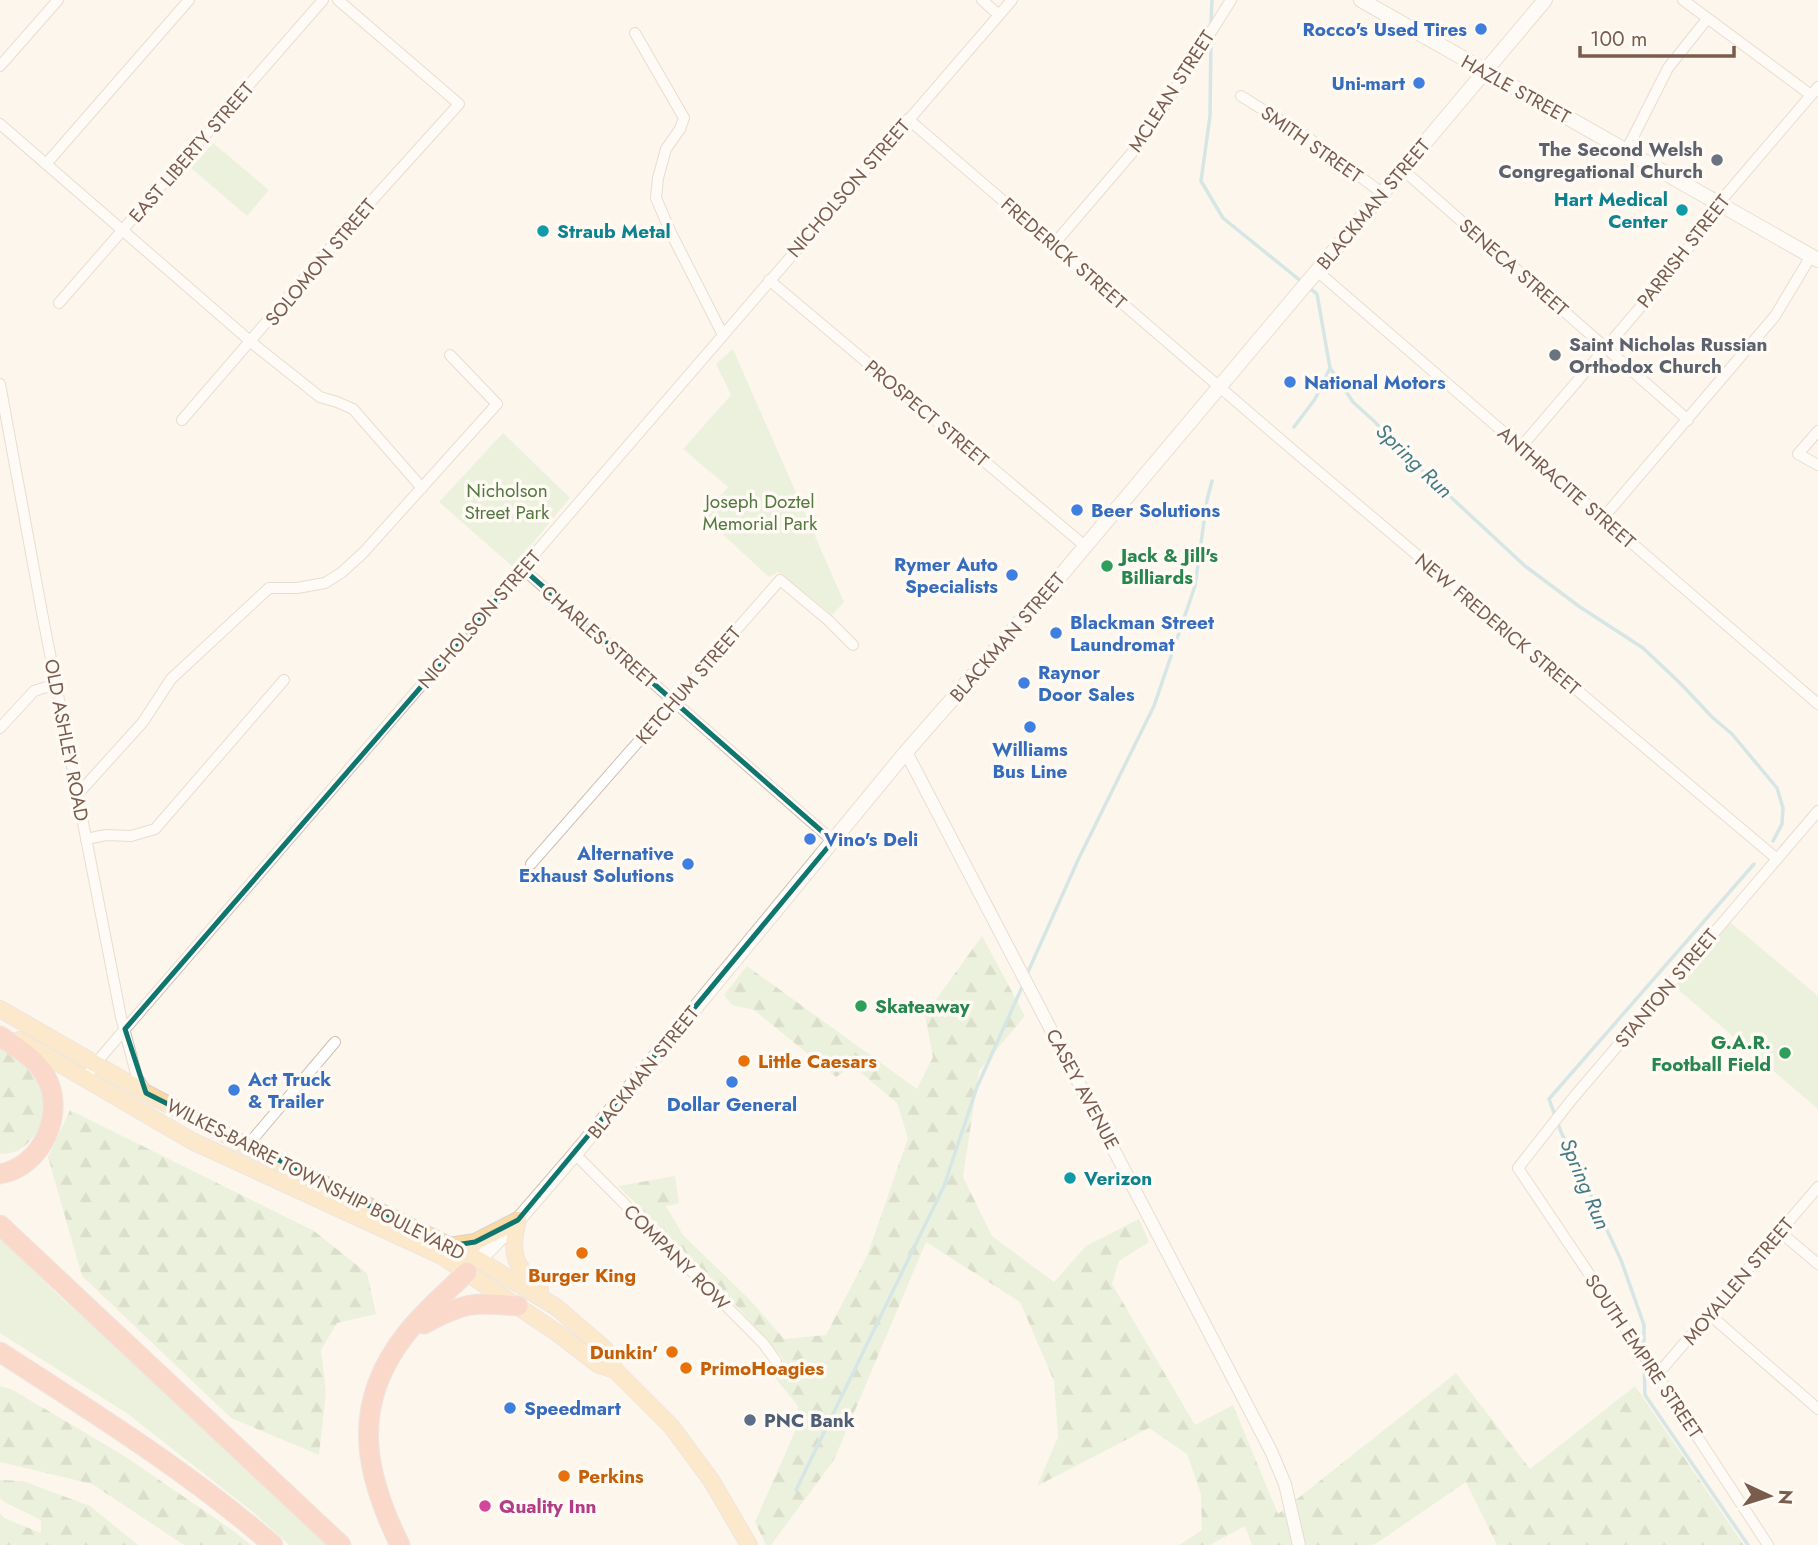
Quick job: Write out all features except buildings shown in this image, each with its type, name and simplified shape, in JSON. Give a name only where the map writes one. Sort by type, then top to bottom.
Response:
[{"type":"highway","points":[[0,1036],[38,1065],[51,1088],[53,1102],[51,1126],[40,1147],[25,1164],[14,1171],[0,1174]]},
{"type":"highway","points":[[0,1225],[341,1545]]},
{"type":"highway","points":[[400,1545],[379,1500],[373,1480],[367,1435],[373,1396],[386,1365],[407,1332],[473,1266]]},
{"type":"highway","points":[[407,1332],[469,1303],[518,1306]]},
{"type":"highway","points":[[0,1352],[127,1434],[240,1516],[273,1545]]},
{"type":"main road","name":"HAZLE STREET","points":[[1361,0],[1814,258]]},
{"type":"main road","name":"BLACKMAN STREET","points":[[473,1266],[518,1220],[575,1154],[906,752],[1086,546],[1545,0]]},
{"type":"main road","name":"WILKES-BARRE TOWNSHIP BOULEVARD","points":[[0,1009],[146,1093],[449,1246],[518,1306],[599,1365],[615,1370]]},
{"type":"main road","name":"WILKES-BARRE TOWNSHIP BOULEVARD","points":[[0,1029],[192,1141],[442,1256],[473,1266],[556,1307],[605,1349],[615,1370],[671,1426],[711,1480],[749,1545]]},
{"type":"main road","points":[[449,1246],[475,1242],[518,1220]]},
{"type":"main road","points":[[518,1220],[513,1246],[518,1268],[556,1307]]},
{"type":"street","points":[[0,66],[58,0]]},
{"type":"street","points":[[46,164],[189,0]]},
{"type":"street","name":"EAST LIBERTY STREET","points":[[59,303],[323,0]]},
{"type":"street","name":"SOLOMON STREET","points":[[181,421],[357,217],[459,104],[338,0]]},
{"type":"street","points":[[982,0],[999,15]]},
{"type":"street","name":"NICHOLSON STREET","points":[[85,1079],[125,1029],[1012,0]]},
{"type":"street","name":"MCLEAN STREET","points":[[1054,244],[1143,140],[1231,0]]},
{"type":"street","points":[[1683,0],[1814,91]]},
{"type":"street","points":[[1626,151],[1668,68],[1707,19]]},
{"type":"street","points":[[635,33],[684,118],[666,149],[656,198],[723,335]]},
{"type":"street","name":"PARRISH STREET","points":[[1521,447],[1678,263],[1719,203],[1814,91]]},
{"type":"street","name":"SMITH STREET","points":[[1241,96],[1310,139],[1382,193]]},
{"type":"street","name":"FREDERICK STREET","points":[[908,119],[1220,387]]},
{"type":"street","points":[[0,124],[251,342],[320,397],[353,409],[422,488]]},
{"type":"street","name":"SENECA STREET","points":[[1402,169],[1688,420]]},
{"type":"street","points":[[1603,518],[1775,316],[1814,258]]},
{"type":"street","name":"PROSPECT STREET","points":[[769,280],[1086,546]]},
{"type":"street","name":"ANTHRACITE STREET","points":[[1309,280],[1521,447],[1818,704]]},
{"type":"street","points":[[78,795],[143,722],[171,679],[269,588],[313,586],[325,583],[341,573],[363,553],[497,404],[450,355]]},
{"type":"street","name":"OLD ASHLEY ROAD","points":[[0,384],[86,839],[125,1029],[137,1077],[146,1093]]},
{"type":"street","name":"NEW FREDERICK STREET","points":[[1220,387],[1777,859]]},
{"type":"street","points":[[1818,430],[1798,454],[1818,465]]},
{"type":"street","name":"CHARLES STREET","points":[[523,569],[833,841]]},
{"type":"street","name":"KETCHUM STREET","points":[[531,864],[780,580],[853,645]]},
{"type":"street","points":[[86,839],[106,835],[131,836],[155,829],[284,680]]},
{"type":"street","points":[[0,728],[34,691],[56,684]]},
{"type":"street","name":"CASEY AVENUE","points":[[906,752],[1271,1451],[1285,1484],[1299,1545]]},
{"type":"street","name":"STANTON STREET","points":[[1518,1168],[1561,1113],[1777,859],[1816,818]]},
{"type":"street","points":[[247,1146],[335,1042]]},
{"type":"street","name":"COMPANY ROW","points":[[575,1154],[763,1343],[776,1362]]},
{"type":"street","name":"SOUTH EMPIRE STREET","points":[[1518,1168],[1768,1545]]},
{"type":"street","name":"MOYALLEN STREET","points":[[1657,1375],[1818,1187]]},
{"type":"street","points":[[1779,1231],[1818,1264]]},
{"type":"street","points":[[1710,1315],[1818,1409]]},
{"type":"highlighted area","points":[[523,569],[833,841],[518,1220],[475,1242],[449,1246],[146,1093],[125,1029]]},
{"type":"green space","points":[[213,143],[269,190],[247,216],[191,168]]},
{"type":"green space","name":"Joseph Doztel Memorial Park","points":[[733,349],[844,602],[832,615],[778,572],[769,577],[703,516],[728,487],[683,449],[731,395],[716,364]]},
{"type":"green space","name":"Nicholson Street Park","points":[[503,433],[570,498],[513,567],[439,502]]},
{"type":"green space","name":"G.A.R. Football Field","points":[[1730,922],[1818,996],[1818,1109],[1675,987]]},
{"type":"green space","points":[[982,936],[1025,1016],[979,1071],[963,1177],[992,1236],[1054,1282],[1086,1246],[1139,1219],[1149,1242],[1119,1261],[1112,1284],[1195,1425],[1233,1405],[1278,1514],[1456,1373],[1530,1469],[1635,1386],[1744,1545],[1497,1545],[1466,1482],[1374,1545],[1252,1545],[1245,1526],[1210,1545],[1179,1545],[1202,1530],[1201,1494],[1187,1454],[1149,1428],[1037,1486],[1058,1437],[1054,1381],[1020,1302],[926,1242],[834,1460],[771,1545],[766,1545],[755,1522],[796,1429],[798,1406],[775,1378],[783,1358],[714,1281],[618,1186],[675,1176],[679,1203],[666,1206],[683,1235],[750,1300],[784,1339],[826,1335],[867,1256],[908,1138],[897,1103],[853,1066],[836,1077],[754,1010],[732,1005],[724,995],[747,966],[917,1089],[933,1057],[925,1015]]},
{"type":"green space","points":[[0,1047],[34,1072],[42,1084],[46,1102],[42,1122],[25,1146],[17,1151],[0,1154]]},
{"type":"green space","points":[[70,1110],[314,1231],[367,1273],[376,1314],[337,1323],[321,1350],[326,1392],[319,1455],[231,1418],[82,1276],[48,1157]]},
{"type":"green space","points":[[0,1237],[58,1295],[212,1432],[332,1545],[289,1545],[254,1513],[128,1414],[0,1333]]},
{"type":"green space","points":[[0,1386],[13,1390],[126,1457],[251,1545],[184,1545],[92,1484],[0,1462]]},
{"type":"green space","points":[[0,1480],[23,1481],[90,1506],[138,1545],[0,1545],[0,1513],[4,1518],[41,1533],[41,1520],[4,1502],[0,1498]]},
{"type":"waterway","name":"Spring Run","points":[[1211,26],[1212,0]]},
{"type":"waterway","name":"Spring Run","points":[[1211,37],[1210,116],[1201,181],[1223,218],[1302,282]]},
{"type":"waterway","name":"Spring Run","points":[[1308,287],[1317,294],[1330,368],[1353,402],[1399,449],[1525,566],[1580,607],[1643,648],[1732,734],[1777,788],[1783,808],[1782,824],[1773,841]]},
{"type":"waterway","points":[[1294,427],[1315,399],[1330,368]]},
{"type":"waterway","points":[[1027,974],[1078,860],[1154,706],[1195,586],[1212,481]]},
{"type":"waterway","name":"Spring Run","points":[[1644,1351],[1644,1325],[1621,1260],[1561,1132],[1549,1099],[1754,864]]},
{"type":"waterway","points":[[796,1490],[944,1186],[977,1087],[1023,985]]},
{"type":"waterway","name":"Spring Run","points":[[1644,1362],[1645,1395],[1748,1545]]},
{"type":"place","name":"Rocco's Used Tires","points":[[1481,29]]},
{"type":"place","name":"Uni-mart","points":[[1419,83]]},
{"type":"place","name":"The Second Welsh Congregational Church","points":[[1717,160]]},
{"type":"place","name":"Hart Medical Center","points":[[1682,210]]},
{"type":"place","name":"Straub Metal","points":[[543,231]]},
{"type":"place","name":"Saint Nicholas Russian Orthodox Church","points":[[1555,355]]},
{"type":"place","name":"National Motors","points":[[1290,382]]},
{"type":"place","name":"Beer Solutions","points":[[1077,510]]},
{"type":"place","name":"Jack & Jill's Billiards","points":[[1107,566]]},
{"type":"place","name":"Rymer Auto Specialists","points":[[1012,575]]},
{"type":"place","name":"Blackman Street Laundromat","points":[[1056,633]]},
{"type":"place","name":"Raynor Door Sales","points":[[1024,683]]},
{"type":"place","name":"Williams Bus Line","points":[[1030,727]]},
{"type":"place","name":"Vino's Deli","points":[[810,839]]},
{"type":"place","name":"Alternative Exhaust Solutions","points":[[688,864]]},
{"type":"place","name":"Skateaway","points":[[861,1006]]},
{"type":"place","name":"G.A.R. Football Field","points":[[1785,1053]]},
{"type":"place","name":"Little Caesars","points":[[744,1061]]},
{"type":"place","name":"Dollar General","points":[[732,1082]]},
{"type":"place","name":"Act Truck & Trailer","points":[[234,1090]]},
{"type":"place","name":"Verizon","points":[[1070,1178]]},
{"type":"place","name":"Burger King","points":[[582,1253]]},
{"type":"place","name":"Dunkin'","points":[[672,1352]]},
{"type":"place","name":"PrimoHoagies","points":[[686,1368]]},
{"type":"place","name":"Speedmart","points":[[510,1408]]},
{"type":"place","name":"PNC Bank","points":[[750,1420]]},
{"type":"place","name":"Perkins","points":[[564,1476]]},
{"type":"place","name":"Quality Inn","points":[[485,1506]]}]
